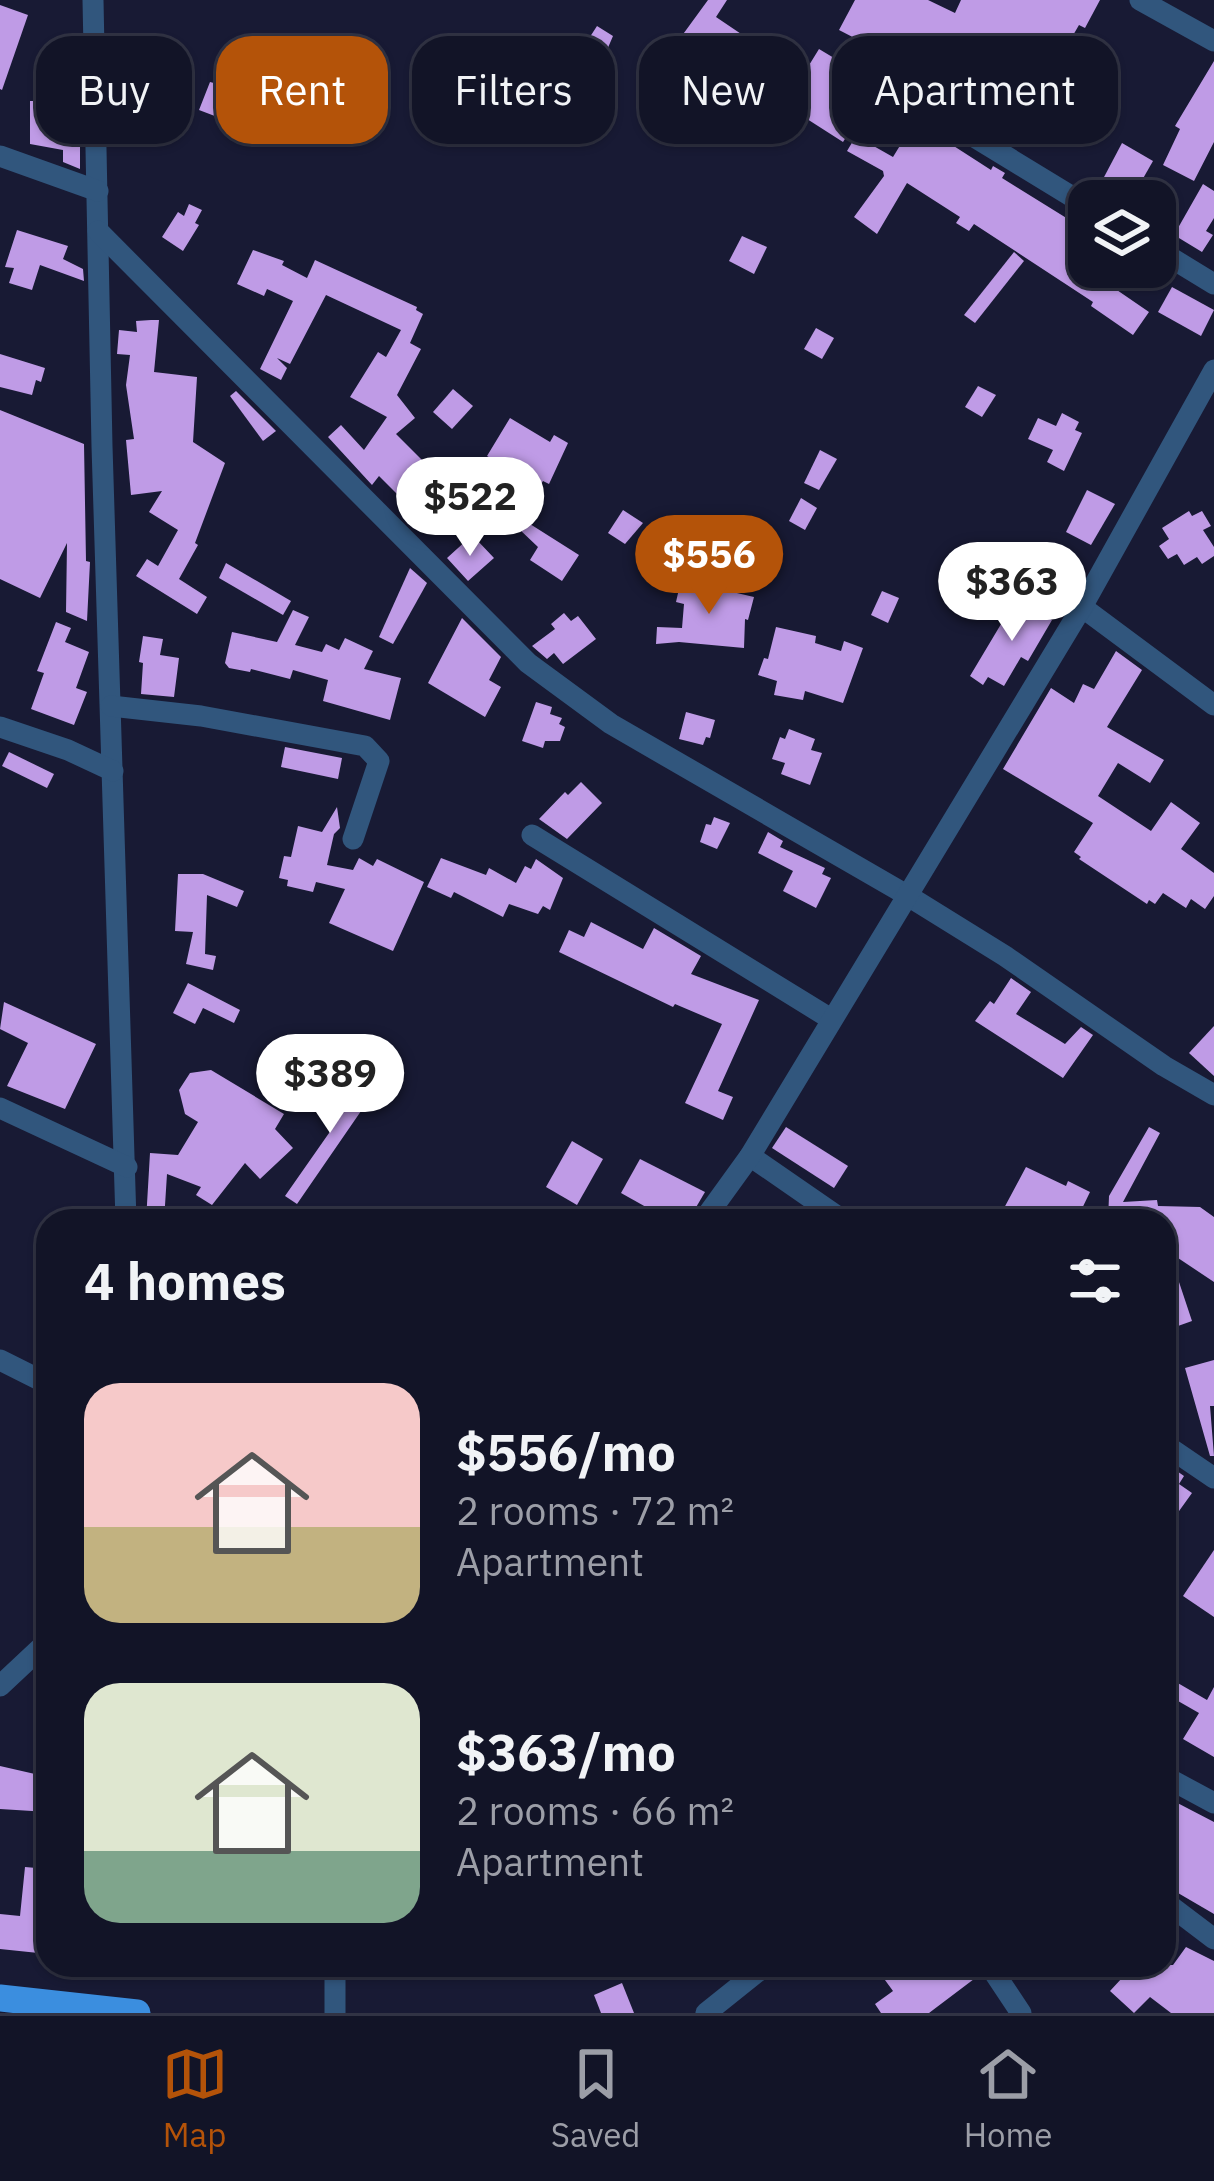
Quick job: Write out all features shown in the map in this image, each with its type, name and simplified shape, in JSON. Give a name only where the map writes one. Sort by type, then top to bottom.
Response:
[{"type":"main road","points":[[0,1998],[137,2013]]},
{"type":"street","points":[[92,0],[126,1209]]},
{"type":"street","points":[[1141,0],[1214,41]]},
{"type":"street","points":[[986,144],[1068,194]]},
{"type":"street","points":[[0,155],[98,191]]},
{"type":"street","points":[[98,231],[528,663],[611,724],[905,894],[1214,1095]]},
{"type":"street","points":[[1176,261],[1214,284]]},
{"type":"street","points":[[712,1209],[750,1156],[905,894],[1205,410],[1214,370]]},
{"type":"street","points":[[1082,607],[1214,705]]},
{"type":"street","points":[[111,706],[201,716],[365,746],[379,761],[352,839]]},
{"type":"street","points":[[0,727],[113,771]]},
{"type":"street","points":[[532,835],[831,1018]]},
{"type":"street","points":[[0,1108],[127,1167]]},
{"type":"street","points":[[750,1156],[827,1209]]},
{"type":"street","points":[[0,1360],[36,1378]]},
{"type":"street","points":[[1176,1452],[1214,1478]]},
{"type":"street","points":[[0,1686],[36,1662]]},
{"type":"street","points":[[1176,1782],[1214,1803]]},
{"type":"street","points":[[1176,1910],[1214,1940]]},
{"type":"street","points":[[335,1977],[335,2013]]},
{"type":"street","points":[[706,2013],[751,1977]]},
{"type":"street","points":[[997,1977],[1021,2013]]},
{"type":"building","points":[[708,0],[727,0],[716,17],[744,36],[682,36]]},
{"type":"building","points":[[855,0],[928,0],[955,13],[961,0],[1100,0],[1085,28],[1079,25],[1073,36],[851,36],[839,30]]},
{"type":"building","points":[[0,5],[28,15],[2,90],[0,89]]},
{"type":"building","points":[[597,26],[613,36],[591,36]]},
{"type":"building","points":[[819,49],[832,57],[832,135],[808,120],[808,67]]},
{"type":"building","points":[[1214,61],[1214,142],[1194,181],[1163,165],[1180,129],[1175,126]]},
{"type":"building","points":[[36,79],[36,144],[80,144],[80,169],[63,162],[63,150],[30,144],[30,101],[35,101]]},
{"type":"building","points":[[210,82],[216,84],[216,116],[199,110]]},
{"type":"building","points":[[1122,143],[1153,161],[1142,180],[1103,179]]},
{"type":"building","points":[[851,144],[870,144],[893,157],[901,144],[951,144],[991,170],[993,166],[1005,173],[1002,178],[1068,219],[1068,286],[974,224],[969,231],[956,223],[960,217],[907,183],[877,234],[854,217],[883,171],[847,151]]},
{"type":"building","points":[[1203,184],[1214,191],[1214,218],[1206,231],[1213,235],[1202,252],[1176,236]]},
{"type":"building","points":[[189,204],[202,210],[183,251],[162,237],[178,212],[184,216]]},
{"type":"building","points":[[17,230],[68,246],[63,259],[83,269],[84,281],[40,265],[32,290],[9,283],[14,268],[5,267]]},
{"type":"building","points":[[742,236],[767,247],[754,274],[729,261]]},
{"type":"building","points":[[253,250],[284,261],[282,265],[307,278],[315,260],[423,314],[410,343],[421,349],[397,395],[415,418],[396,434],[448,486],[419,516],[379,476],[372,485],[328,437],[341,425],[364,450],[387,417],[350,397],[378,352],[386,357],[401,330],[326,295],[290,364],[277,358],[287,368],[281,380],[260,369],[293,301],[267,289],[264,296],[237,284]]},
{"type":"building","points":[[1014,252],[1024,261],[975,323],[964,315]]},
{"type":"building","points":[[1072,288],[1114,288],[1149,312],[1133,335],[1091,306],[1093,302]]},
{"type":"building","points":[[1171,288],[1214,310],[1201,336],[1158,312]]},
{"type":"building","points":[[159,320],[154,372],[197,377],[193,442],[225,463],[198,545],[179,579],[207,597],[197,614],[136,576],[147,559],[158,566],[178,530],[149,512],[162,491],[131,495],[126,440],[134,439],[126,385],[130,355],[117,354],[119,330],[137,332],[136,321]]},
{"type":"building","points":[[816,328],[834,338],[822,359],[804,349]]},
{"type":"building","points":[[0,354],[45,368],[32,395],[0,387]]},
{"type":"building","points":[[978,386],[996,395],[982,417],[965,407]]},
{"type":"building","points":[[453,389],[473,406],[452,429],[433,412]]},
{"type":"building","points":[[236,391],[276,431],[263,441],[230,396]]},
{"type":"building","points":[[0,410],[84,444],[86,561],[90,562],[87,621],[66,612],[67,543],[40,598],[0,579]]},
{"type":"building","points":[[1062,413],[1079,422],[1075,430],[1082,433],[1064,471],[1047,462],[1053,450],[1028,439],[1038,418],[1056,426]]},
{"type":"building","points":[[510,418],[550,442],[554,435],[568,443],[549,484],[543,481],[539,487],[487,456]]},
{"type":"building","points":[[820,450],[837,459],[819,490],[804,483]]},
{"type":"building","points":[[490,473],[536,517],[530,524],[579,555],[562,581],[530,560],[538,547],[476,488]]},
{"type":"building","points":[[1087,490],[1115,504],[1091,545],[1066,532]]},
{"type":"building","points":[[801,498],[817,508],[805,530],[789,521]]},
{"type":"building","points":[[623,510],[643,523],[625,544],[608,533]]},
{"type":"building","points":[[1189,511],[1192,516],[1202,511],[1211,526],[1203,530],[1214,556],[1202,564],[1197,557],[1184,565],[1177,554],[1168,559],[1159,546],[1169,539],[1162,528]]},
{"type":"building","points":[[468,539],[471,543],[476,539],[494,558],[468,581],[447,558]]},
{"type":"building","points":[[226,563],[291,601],[283,615],[219,578]]},
{"type":"building","points":[[410,568],[427,583],[393,644],[379,637]]},
{"type":"building","points":[[681,580],[754,597],[745,619],[744,648],[656,644],[657,627],[682,628],[684,604],[676,602]]},
{"type":"building","points":[[882,591],[899,598],[888,623],[871,615]]},
{"type":"building","points":[[1016,599],[1052,620],[1028,661],[1021,657],[1004,686],[988,677],[983,685],[970,676]]},
{"type":"building","points":[[293,610],[309,617],[295,645],[322,652],[326,644],[339,650],[345,638],[373,651],[364,669],[401,678],[390,720],[323,701],[328,680],[293,670],[290,679],[229,668],[225,663],[232,632],[277,642]]},
{"type":"building","points":[[564,613],[571,621],[578,616],[596,639],[563,664],[554,653],[547,659],[532,646],[555,629],[551,624]]},
{"type":"building","points":[[462,618],[501,657],[489,680],[501,687],[485,717],[428,683]]},
{"type":"building","points":[[56,622],[71,628],[65,642],[89,652],[76,688],[87,692],[74,725],[31,709],[44,673],[37,671]]},
{"type":"building","points":[[776,627],[816,636],[815,643],[841,651],[844,641],[863,648],[843,703],[805,691],[803,700],[774,695],[777,681],[758,675],[764,658],[768,659]]},
{"type":"building","points":[[143,636],[163,639],[160,655],[179,658],[174,697],[141,694]]},
{"type":"building","points":[[1116,651],[1142,670],[1107,727],[1164,760],[1150,783],[1118,763],[1098,796],[1151,831],[1171,802],[1200,823],[1181,849],[1214,873],[1214,896],[1205,909],[1191,899],[1186,908],[1163,893],[1155,904],[1149,900],[1147,904],[1079,859],[1074,852],[1093,823],[1003,769],[1051,688],[1074,703],[1083,684],[1094,689]]},
{"type":"building","points":[[536,702],[552,707],[550,714],[562,718],[559,724],[565,727],[560,741],[545,741],[543,748],[522,741]]},
{"type":"building","points":[[686,712],[715,720],[703,745],[679,739]]},
{"type":"building","points":[[789,729],[815,739],[811,750],[822,753],[810,785],[781,774],[785,763],[772,759],[780,737],[785,739]]},
{"type":"building","points":[[285,747],[342,758],[338,779],[281,767]]},
{"type":"building","points":[[9,752],[54,774],[47,788],[2,766]]},
{"type":"building","points":[[581,782],[602,803],[567,839],[539,819]]},
{"type":"building","points":[[337,807],[340,828],[334,834],[327,865],[353,870],[359,858],[373,866],[377,859],[424,882],[393,951],[329,923],[345,889],[316,882],[313,892],[287,886],[288,880],[279,878],[284,856],[291,857],[298,826],[322,832]]},
{"type":"building","points":[[714,817],[730,823],[717,849],[700,842]]},
{"type":"building","points":[[768,832],[783,841],[780,847],[825,868],[822,874],[831,878],[816,908],[783,891],[793,871],[758,853]]},
{"type":"building","points":[[441,858],[486,875],[489,868],[516,883],[525,866],[531,869],[536,859],[563,878],[550,910],[543,906],[538,914],[509,904],[503,917],[454,892],[451,898],[427,887]]},
{"type":"building","points":[[178,874],[203,874],[244,891],[237,907],[207,895],[205,954],[216,956],[213,970],[186,964],[193,932],[175,931]]},
{"type":"building","points":[[591,922],[643,949],[654,928],[701,956],[691,974],[759,1000],[718,1091],[733,1097],[723,1120],[685,1103],[722,1024],[673,1007],[559,952],[569,930],[584,937]]},
{"type":"building","points":[[1011,978],[1031,992],[1016,1014],[1065,1044],[1081,1027],[1093,1035],[1063,1078],[975,1021],[990,1001],[994,1004]]},
{"type":"building","points":[[188,983],[240,1010],[234,1023],[203,1008],[195,1024],[173,1013]]},
{"type":"building","points":[[4,1002],[96,1044],[65,1109],[7,1086],[28,1043],[0,1029]]},
{"type":"building","points":[[1214,1026],[1214,1076],[1189,1053]]},
{"type":"building","points":[[287,1049],[329,1077],[315,1098],[273,1071]]},
{"type":"building","points":[[211,1070],[284,1114],[275,1129],[293,1148],[260,1179],[245,1163],[212,1205],[196,1195],[201,1187],[167,1174],[165,1209],[147,1209],[150,1153],[178,1155],[198,1122],[185,1114],[179,1090],[190,1073]]},
{"type":"building","points":[[336,1074],[370,1098],[297,1204],[285,1196],[350,1103],[327,1087]]},
{"type":"building","points":[[786,1127],[848,1166],[834,1188],[772,1148]]},
{"type":"building","points":[[1149,1127],[1160,1133],[1123,1202],[1157,1200],[1158,1206],[1200,1207],[1214,1217],[1214,1282],[1176,1257],[1176,1209],[1108,1209],[1109,1196]]},
{"type":"building","points":[[572,1141],[603,1159],[577,1205],[546,1187]]},
{"type":"building","points":[[640,1159],[705,1192],[695,1209],[650,1209],[621,1193]]},
{"type":"building","points":[[1026,1167],[1090,1192],[1082,1209],[1004,1209]]},
{"type":"building","points":[[1176,1273],[1192,1321],[1176,1327]]},
{"type":"building","points":[[1214,1360],[1214,1406],[1210,1406],[1214,1456],[1210,1456],[1185,1368]]},
{"type":"building","points":[[1176,1470],[1184,1476],[1179,1484],[1192,1493],[1176,1515]]},
{"type":"building","points":[[1214,1550],[1214,1617],[1183,1596]]},
{"type":"building","points":[[1176,1682],[1207,1700],[1214,1687],[1214,1757],[1183,1739],[1199,1713],[1176,1700]]},
{"type":"building","points":[[0,1766],[36,1774],[36,1811],[0,1809]]},
{"type":"building","points":[[1176,1802],[1214,1822],[1214,1914],[1176,1892]]},
{"type":"building","points":[[25,1867],[36,1868],[36,1953],[0,1949],[0,1914],[20,1916]]},
{"type":"building","points":[[1186,1947],[1214,1961],[1214,2013],[1171,2013],[1150,1997],[1134,2013],[1110,1991],[1123,1977],[1176,1977],[1176,1961]]},
{"type":"building","points":[[883,1977],[977,1977],[929,2013],[881,2013],[875,2004],[893,1991]]},
{"type":"building","points":[[622,1983],[634,2013],[601,2013],[594,1995]]}]
